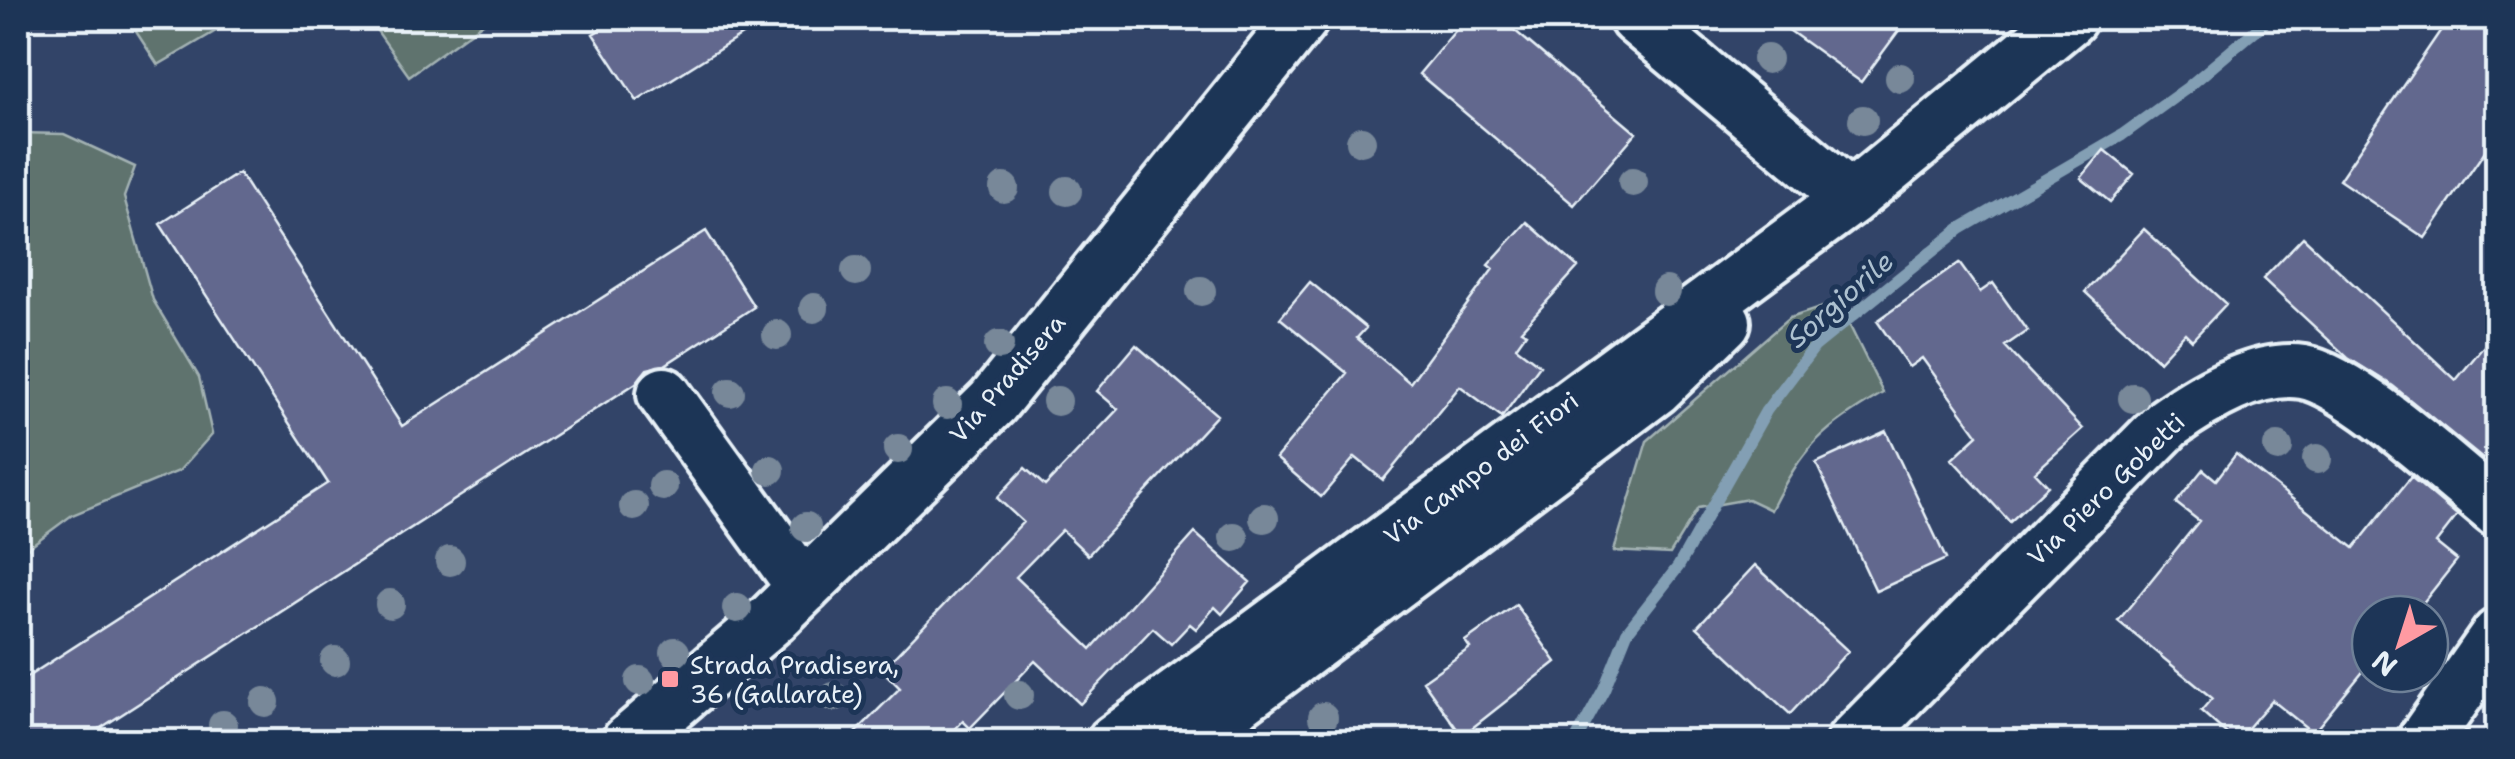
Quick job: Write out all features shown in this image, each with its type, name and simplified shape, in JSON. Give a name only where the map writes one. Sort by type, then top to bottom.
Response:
[{"type":"street","name":"Via Pradisera","points":[[628,742],[804,588],[993,402],[1302,18]]},
{"type":"street","points":[[1636,18],[1850,198]]},
{"type":"street","name":"Via Campo dei Fiori","points":[[1114,742],[1850,198],[2070,18]]},
{"type":"street","name":"Via Campo dei Fiori","points":[[1182,742],[1655,389],[1850,198]]},
{"type":"street","name":"Via Piero Gobetti","points":[[1853,742],[2168,423],[2196,404],[2262,375],[2302,372],[2335,385],[2498,510]]},
{"type":"street","points":[[664,394],[804,588]]},
{"type":"street","points":[[2423,742],[2498,634]]},
{"type":"green space","points":[[127,18],[238,18],[158,65]]},
{"type":"green space","points":[[368,18],[490,18],[409,76]]},
{"type":"green space","points":[[18,133],[64,134],[135,167],[124,197],[153,300],[199,377],[212,434],[179,471],[72,515],[18,555]]},
{"type":"green space","points":[[1838,302],[1883,393],[1816,441],[1771,510],[1748,499],[1698,508],[1670,554],[1614,551],[1647,441],[1789,318]]},
{"type":"building","points":[[619,18],[769,18],[637,101],[593,34]]},
{"type":"building","points":[[1466,18],[1500,18],[1636,133],[1574,205],[1419,74]]},
{"type":"building","points":[[1772,18],[1908,18],[1861,82]]},
{"type":"building","points":[[2449,18],[2498,18],[2498,132],[2425,238],[2339,180]]},
{"type":"building","points":[[2104,150],[2134,174],[2110,202],[2081,178]]},
{"type":"building","points":[[239,173],[402,426],[706,231],[754,307],[665,365],[647,369],[636,383],[79,742],[18,742],[18,683],[328,483],[160,224]]},
{"type":"building","points":[[1527,222],[1578,267],[1521,330],[1526,333],[1516,347],[1540,365],[1502,417],[1460,386],[1383,480],[1355,457],[1321,497],[1276,458],[1347,373],[1280,318],[1310,282],[1366,328],[1357,338],[1410,383],[1493,269],[1488,265]]},
{"type":"building","points":[[2144,229],[2226,304],[2192,340],[2185,333],[2159,361],[2085,292]]},
{"type":"building","points":[[2303,237],[2456,380],[2498,329],[2495,469],[2393,386],[2348,358],[2263,279]]},
{"type":"building","points":[[1959,263],[1980,292],[1993,283],[2027,331],[2005,346],[2083,429],[2035,472],[2048,486],[2010,522],[1952,459],[1978,435],[1922,358],[1909,367],[1877,321]]},
{"type":"building","points":[[1136,345],[1217,415],[1088,555],[1062,530],[1016,577],[1091,649],[1195,533],[1250,582],[1222,614],[1215,607],[1196,629],[1190,624],[1171,644],[1153,628],[1080,704],[1035,661],[970,728],[963,721],[943,742],[846,742],[900,688],[882,670],[1023,522],[997,498],[1025,468],[1045,486],[1118,409],[1097,391]]},
{"type":"building","points":[[1886,431],[1946,559],[1876,591],[1816,463]]},
{"type":"building","points":[[2236,454],[2354,548],[2411,477],[2457,516],[2436,543],[2457,560],[2430,594],[2350,594],[2350,688],[2313,733],[2272,700],[2236,742],[2201,711],[2212,698],[2118,621],[2199,521],[2176,503],[2203,469],[2216,480]]},
{"type":"building","points":[[1755,565],[1848,651],[1790,714],[1697,627]]},
{"type":"building","points":[[1516,605],[1556,662],[1462,736],[1423,681],[1470,648],[1465,641]]},
{"type":"waterway","name":"Sorgiorile","points":[[1575,742],[1604,689],[1627,632],[1678,567],[1766,411],[1815,346],[1960,229],[2122,135],[2187,88],[2270,18]]},
{"type":"place","name":"Strada Pradisera, 36 (Gallarate)","points":[[670,679]]}]
